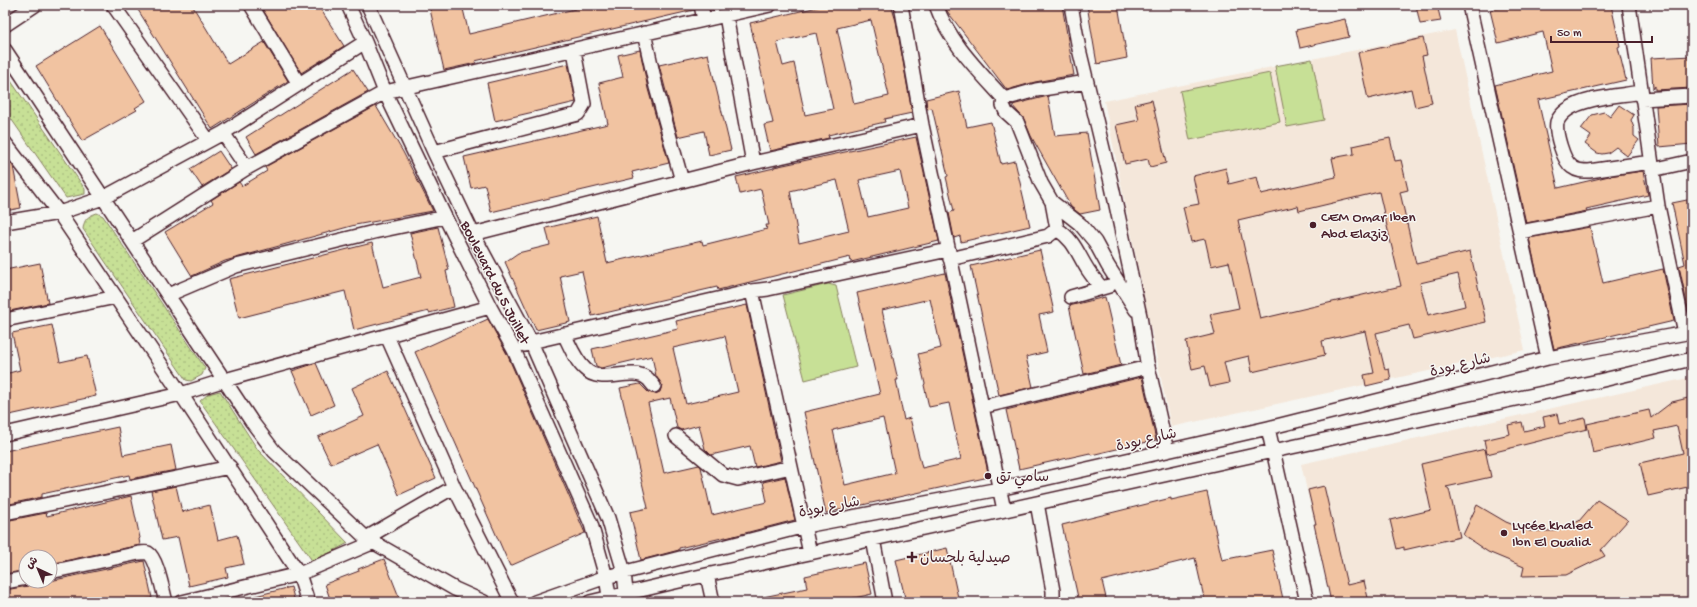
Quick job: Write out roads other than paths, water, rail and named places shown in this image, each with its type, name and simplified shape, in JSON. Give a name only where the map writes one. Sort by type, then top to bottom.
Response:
[{"type":"street","points":[[5,25],[35,5]]},
{"type":"street","points":[[113,5],[208,140]]},
{"type":"street","points":[[251,5],[299,84]]},
{"type":"street","name":"Boulevard du 5 Juillet","points":[[348,5],[386,92],[445,217],[490,307],[514,350],[591,524],[611,599]]},
{"type":"street","points":[[368,5],[434,152],[473,234],[531,342],[608,518],[624,572],[624,597]]},
{"type":"street","points":[[701,5],[704,20]]},
{"type":"street","points":[[132,241],[247,168],[386,92],[574,51],[644,33],[770,5]]},
{"type":"street","points":[[901,5],[922,125],[1004,510]]},
{"type":"street","points":[[936,5],[943,22],[966,57],[1004,99]]},
{"type":"street","points":[[1071,5],[1140,316],[1148,367],[1167,451]]},
{"type":"street","points":[[1469,5],[1548,358]]},
{"type":"street","points":[[1629,5],[1658,206],[1689,333]]},
{"type":"street","points":[[726,16],[753,163]]},
{"type":"street","points":[[644,33],[656,87],[682,181]]},
{"type":"street","points":[[5,222],[59,213],[103,198],[223,133],[365,42]]},
{"type":"street","points":[[5,50],[252,422],[274,451],[369,540],[455,589],[484,602]]},
{"type":"street","points":[[434,152],[578,114],[584,104],[574,51]]},
{"type":"street","points":[[1004,99],[1036,90],[1087,82]]},
{"type":"street","points":[[1692,96],[1641,95],[1584,102],[1568,109],[1560,115],[1557,123],[1561,151],[1572,168],[1580,171],[1652,166],[1692,161]]},
{"type":"street","points":[[1004,99],[1003,105],[1006,112],[1017,122],[1041,183],[1052,202],[1057,229],[1075,246],[1088,270],[1101,288]]},
{"type":"street","points":[[473,234],[753,163],[922,125]]},
{"type":"street","points":[[223,133],[247,168]]},
{"type":"street","points":[[5,143],[59,213],[230,467],[299,574],[308,602]]},
{"type":"street","points":[[1052,202],[1080,224],[1095,242],[1140,316]]},
{"type":"street","points":[[1520,232],[1658,206]]},
{"type":"street","points":[[168,295],[236,266],[366,234],[445,217]]},
{"type":"street","points":[[514,350],[531,342],[752,291],[1048,236],[1057,229]]},
{"type":"street","points":[[1072,297],[1119,283]]},
{"type":"street","points":[[752,291],[810,553]]},
{"type":"street","points":[[5,320],[116,297]]},
{"type":"street","points":[[5,434],[181,394],[225,380],[490,307]]},
{"type":"street","name":"شارع بودة","points":[[535,602],[606,577],[804,526],[999,489],[1268,428],[1548,358],[1689,333]]},
{"type":"street","points":[[564,334],[575,357],[584,369],[594,376],[635,374],[647,377],[654,386]]},
{"type":"street","points":[[387,336],[454,487],[512,602]]},
{"type":"street","points":[[590,602],[624,597],[707,575],[1596,382],[1692,359]]},
{"type":"street","points":[[982,407],[1148,367]]},
{"type":"street","points":[[1268,428],[1307,602]]},
{"type":"street","points":[[676,436],[723,475],[738,480],[791,467]]},
{"type":"street","points":[[5,513],[230,467]]},
{"type":"street","points":[[182,602],[299,574],[369,540],[454,487]]},
{"type":"street","points":[[1037,503],[1053,591],[1053,598],[1051,602]]},
{"type":"street","points":[[873,539],[886,602]]},
{"type":"street","points":[[58,570],[146,552],[154,560],[166,602]]},
{"type":"street","points":[[707,575],[714,602]]},
{"type":"street","points":[[5,582],[18,580]]},
{"type":"place","name":"CEM Omar Iben Abd Elaziz","points":[[1313,225]]},
{"type":"place","name":"سامي تق","points":[[988,476]]},
{"type":"place","name":"Lycée khaled Ibn El Oualid","points":[[1504,533]]},
{"type":"place","name":"صيدلية بلحسان","points":[[912,557]]}]
